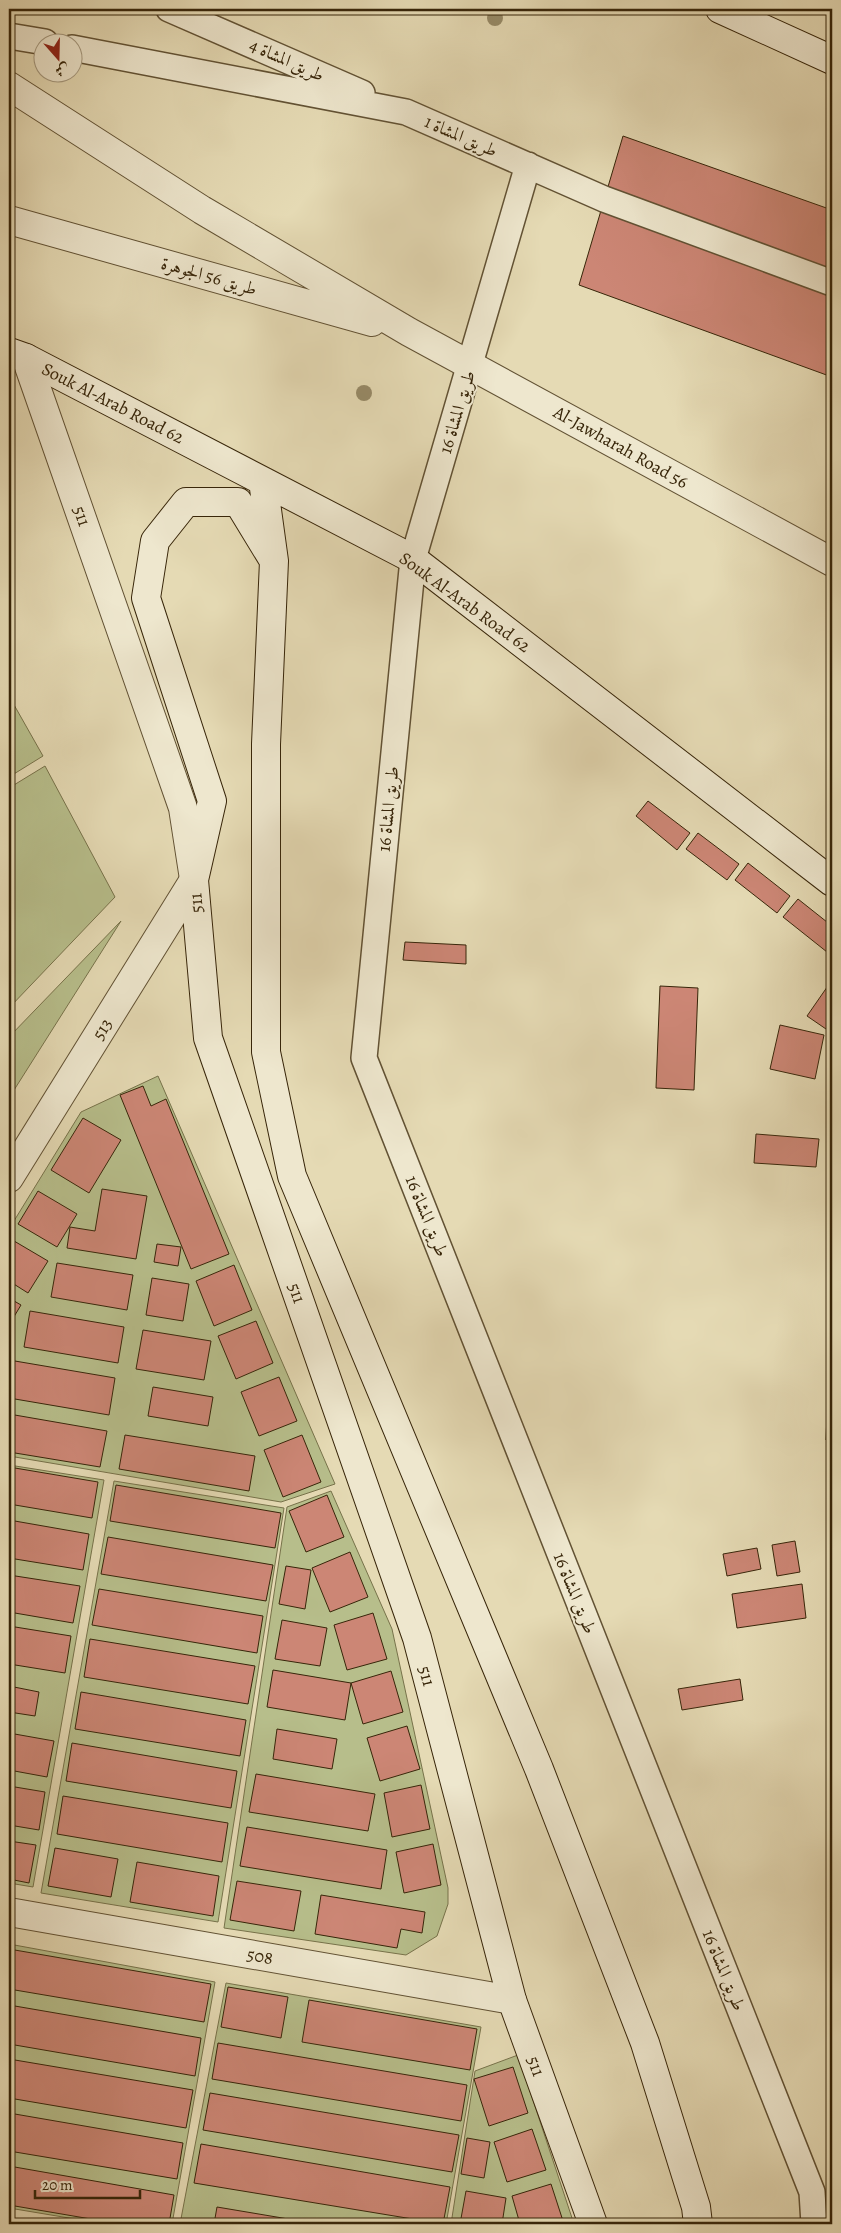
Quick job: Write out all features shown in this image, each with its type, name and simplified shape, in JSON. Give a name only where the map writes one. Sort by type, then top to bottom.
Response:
[{"type":"main road","points":[[720,9],[832,60]]},
{"type":"main road","points":[[9,86],[202,210],[409,332]]},
{"type":"main road","name":"طريق 56 الجوهرة","points":[[9,220],[409,332]]},
{"type":"main road","name":"Al-Jawharah Road 56","points":[[409,332],[832,562]]},
{"type":"main road","name":"Souk Al-Arab Road 62","points":[[17,355],[413,559],[832,882]]},
{"type":"main road","name":"511","points":[[17,355],[183,808],[194,880],[208,1038],[417,1638],[512,2000],[593,2224]]},
{"type":"main road","points":[[263,481],[274,561],[266,744],[266,1052],[292,1176],[560,1824],[645,2043],[696,2207],[698,2224]]},
{"type":"main road","points":[[194,880],[212,802],[146,598],[155,541],[186,502],[238,502],[274,561]]},
{"type":"main road","name":"513","points":[[9,1178],[194,880]]},
{"type":"main road","name":"508","points":[[9,1912],[512,2000]]},
{"type":"street","name":"طريق المشاة 4","points":[[169,9],[406,112]]},
{"type":"street","points":[[9,36],[32,40]]},
{"type":"street","name":"طريق المشاة 1","points":[[82,50],[406,112],[604,199],[832,283]]},
{"type":"street","name":"طريق المشاة 16","points":[[528,165],[413,559],[364,1058],[812,2192],[814,2224]]},
{"type":"green space","points":[[9,696],[43,756],[9,777]]},
{"type":"green space","points":[[45,766],[115,897],[9,1008],[9,788]]},
{"type":"green space","points":[[121,921],[9,1098],[9,1037]]},
{"type":"green space","points":[[158,1076],[335,1484],[281,1502],[9,1456],[9,1229],[81,1112]]},
{"type":"green space","points":[[9,1465],[104,1480],[33,1887],[9,1883]]},
{"type":"green space","points":[[114,1481],[284,1508],[218,1922],[41,1893]]},
{"type":"green space","points":[[331,1491],[392,1629],[448,1888],[448,1904],[437,1936],[406,1955],[224,1928],[287,1507]]},
{"type":"green space","points":[[9,1944],[215,1982],[172,2224],[105,2224],[9,2208]]},
{"type":"green space","points":[[226,1983],[481,2027],[446,2224],[180,2224]]},
{"type":"green space","points":[[518,2055],[574,2224],[451,2224],[475,2071]]},
{"type":"building","points":[[623,136],[832,210],[832,377],[579,285]]},
{"type":"building","points":[[648,801],[690,833],[677,850],[636,816]]},
{"type":"building","points":[[698,833],[739,864],[727,880],[686,849]]},
{"type":"building","points":[[748,863],[790,896],[777,913],[735,880]]},
{"type":"building","points":[[798,899],[832,926],[832,946],[827,952],[783,917]]},
{"type":"building","points":[[405,942],[466,945],[466,964],[403,960]]},
{"type":"building","points":[[832,980],[832,1021],[826,1029],[807,1016]]},
{"type":"building","points":[[660,986],[698,988],[694,1090],[656,1088]]},
{"type":"building","points":[[780,1025],[824,1035],[815,1079],[770,1069]]},
{"type":"building","points":[[143,1086],[151,1106],[166,1099],[229,1254],[191,1269],[120,1095]]},
{"type":"building","points":[[83,1118],[121,1140],[89,1193],[51,1170]]},
{"type":"building","points":[[756,1134],[819,1139],[816,1167],[754,1163]]},
{"type":"building","points":[[102,1189],[147,1196],[136,1259],[67,1248],[70,1227],[95,1231]]},
{"type":"building","points":[[38,1191],[77,1214],[57,1247],[18,1224]]},
{"type":"building","points":[[9,1238],[48,1261],[28,1293],[9,1281]]},
{"type":"building","points":[[157,1244],[181,1247],[178,1266],[154,1262]]},
{"type":"building","points":[[57,1263],[133,1275],[127,1310],[51,1297]]},
{"type":"building","points":[[234,1265],[252,1310],[214,1326],[196,1281]]},
{"type":"building","points":[[152,1278],[189,1284],[183,1321],[146,1315]]},
{"type":"building","points":[[9,1298],[21,1305],[9,1325]]},
{"type":"building","points":[[30,1311],[124,1327],[118,1363],[24,1347]]},
{"type":"building","points":[[256,1321],[273,1363],[236,1379],[218,1336]]},
{"type":"building","points":[[143,1330],[211,1341],[204,1380],[136,1369]]},
{"type":"building","points":[[9,1360],[115,1378],[109,1415],[9,1398]]},
{"type":"building","points":[[829,1360],[832,1360],[832,1440],[826,1440]]},
{"type":"building","points":[[279,1377],[297,1421],[259,1436],[241,1392]]},
{"type":"building","points":[[153,1387],[213,1397],[208,1426],[148,1416]]},
{"type":"building","points":[[9,1414],[107,1431],[100,1467],[9,1452]]},
{"type":"building","points":[[125,1435],[255,1456],[249,1491],[119,1469]]},
{"type":"building","points":[[302,1435],[321,1482],[283,1497],[264,1450]]},
{"type":"building","points":[[9,1467],[98,1482],[92,1518],[9,1504]]},
{"type":"building","points":[[116,1485],[281,1513],[275,1548],[110,1521]]},
{"type":"building","points":[[327,1495],[344,1537],[306,1552],[289,1511]]},
{"type":"building","points":[[9,1520],[89,1534],[83,1570],[9,1558]]},
{"type":"building","points":[[108,1537],[273,1565],[266,1601],[101,1574]]},
{"type":"building","points":[[795,1541],[800,1572],[777,1576],[772,1545]]},
{"type":"building","points":[[757,1548],[761,1569],[727,1576],[723,1554]]},
{"type":"building","points":[[350,1552],[368,1597],[330,1612],[312,1568]]},
{"type":"building","points":[[286,1566],[311,1570],[305,1609],[279,1604]]},
{"type":"building","points":[[9,1575],[80,1586],[73,1623],[9,1612]]},
{"type":"building","points":[[802,1584],[806,1618],[737,1628],[732,1594]]},
{"type":"building","points":[[99,1589],[263,1616],[257,1653],[92,1625]]},
{"type":"building","points":[[373,1613],[387,1659],[347,1670],[334,1625]]},
{"type":"building","points":[[282,1620],[327,1628],[320,1666],[275,1659]]},
{"type":"building","points":[[9,1626],[71,1636],[65,1673],[9,1664]]},
{"type":"building","points":[[90,1639],[255,1666],[248,1704],[84,1677]]},
{"type":"building","points":[[273,1670],[351,1683],[345,1720],[267,1707]]},
{"type":"building","points":[[391,1671],[403,1712],[363,1724],[351,1683]]},
{"type":"building","points":[[740,1679],[743,1700],[682,1710],[678,1689]]},
{"type":"building","points":[[9,1686],[39,1692],[35,1716],[9,1712]]},
{"type":"building","points":[[81,1692],[246,1720],[240,1756],[75,1729]]},
{"type":"building","points":[[407,1726],[420,1769],[380,1781],[367,1738]]},
{"type":"building","points":[[277,1729],[337,1739],[332,1769],[273,1759]]},
{"type":"building","points":[[9,1733],[54,1741],[47,1777],[9,1770]]},
{"type":"building","points":[[72,1743],[237,1771],[231,1808],[66,1781]]},
{"type":"building","points":[[256,1774],[375,1794],[368,1831],[249,1812]]},
{"type":"building","points":[[421,1785],[430,1829],[392,1837],[384,1793]]},
{"type":"building","points":[[9,1786],[45,1792],[39,1830],[9,1825]]},
{"type":"building","points":[[63,1796],[228,1823],[222,1862],[57,1834]]},
{"type":"building","points":[[247,1827],[387,1850],[381,1889],[240,1866]]},
{"type":"building","points":[[9,1841],[36,1845],[29,1883],[9,1879]]},
{"type":"building","points":[[433,1844],[441,1885],[404,1893],[396,1852]]},
{"type":"building","points":[[55,1848],[118,1859],[111,1897],[48,1886]]},
{"type":"building","points":[[137,1862],[219,1876],[213,1916],[130,1902]]},
{"type":"building","points":[[237,1881],[301,1891],[294,1931],[230,1920]]},
{"type":"building","points":[[321,1895],[425,1912],[422,1933],[401,1929],[397,1948],[315,1934]]},
{"type":"building","points":[[9,1949],[211,1984],[204,2022],[9,1989]]},
{"type":"building","points":[[228,1987],[288,1997],[281,2038],[221,2027]]},
{"type":"building","points":[[309,2000],[477,2029],[470,2070],[302,2042]]},
{"type":"building","points":[[9,2005],[201,2038],[195,2076],[9,2044]]},
{"type":"building","points":[[218,2043],[467,2085],[461,2121],[212,2079]]},
{"type":"building","points":[[9,2059],[193,2090],[186,2128],[9,2098]]},
{"type":"building","points":[[513,2067],[528,2113],[489,2126],[474,2079]]},
{"type":"building","points":[[210,2093],[459,2135],[452,2172],[203,2130]]},
{"type":"building","points":[[9,2113],[183,2143],[177,2179],[9,2151]]},
{"type":"building","points":[[532,2129],[546,2170],[507,2182],[494,2142]]},
{"type":"building","points":[[467,2138],[490,2142],[484,2178],[461,2174]]},
{"type":"building","points":[[201,2144],[450,2187],[443,2224],[194,2183]]},
{"type":"building","points":[[9,2166],[174,2195],[169,2224],[120,2224],[9,2205]]},
{"type":"building","points":[[551,2184],[564,2224],[520,2224],[512,2196]]},
{"type":"building","points":[[466,2191],[506,2198],[502,2224],[460,2224]]},
{"type":"building","points":[[217,2207],[318,2224],[214,2224]]}]
